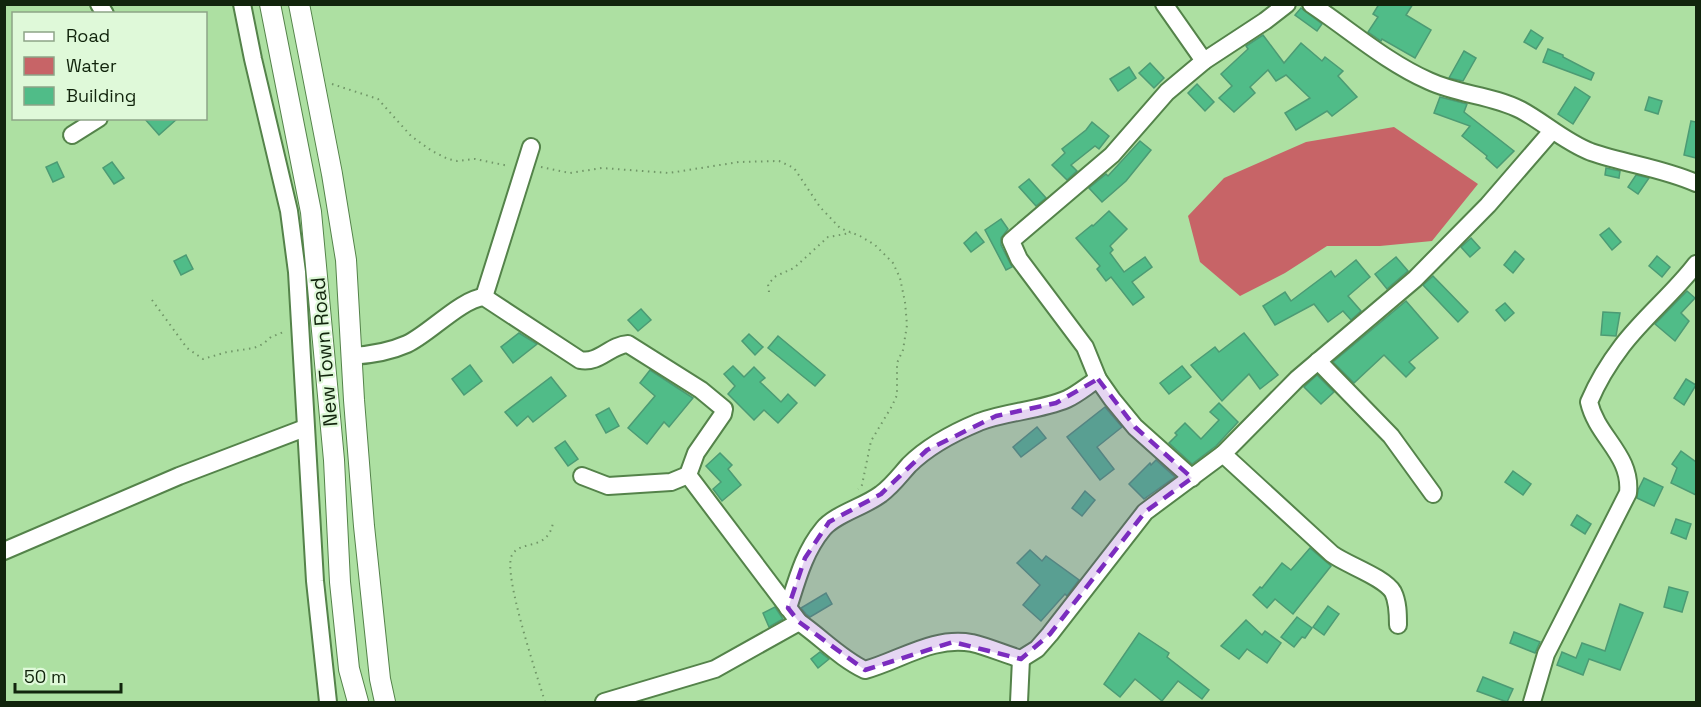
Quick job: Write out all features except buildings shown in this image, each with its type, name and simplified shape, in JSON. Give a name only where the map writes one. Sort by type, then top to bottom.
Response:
[{"type":"main road","name":"New Town Road","points":[[270,4],[311,212],[334,460],[340,582],[349,669],[358,702]]},
{"type":"main road","name":"New Town Road","points":[[299,4],[346,260],[364,526],[380,678],[385,702]]},
{"type":"street","points":[[242,4],[289,211],[297,272],[315,581],[328,702]]},
{"type":"street","points":[[1164,4],[1204,61]]},
{"type":"street","points":[[1192,478],[1135,427],[1116,405],[1098,379],[1085,347],[1019,259],[1011,241],[1112,154],[1167,92],[1204,61],[1287,4]]},
{"type":"street","points":[[1311,4],[1409,72],[1443,86],[1514,107],[1591,152],[1648,166],[1696,183]]},
{"type":"street","points":[[72,135],[96,120]]},
{"type":"street","points":[[1021,659],[1037,649],[1050,634],[1145,512],[1223,454],[1297,379],[1434,261],[1488,205],[1552,131]]},
{"type":"street","points":[[484,297],[531,147]]},
{"type":"street","points":[[1532,702],[1546,654],[1628,493],[1630,480],[1627,468],[1597,423],[1589,402],[1622,346],[1696,264]]},
{"type":"street","points":[[351,356],[376,355],[408,344],[461,308],[484,297],[580,360],[598,359],[619,345],[628,344],[701,390],[722,405],[724,409],[723,414],[696,453],[688,475]]},
{"type":"street","points":[[1318,361],[1391,436],[1433,494]]},
{"type":"street","points":[[788,608],[805,558],[813,542],[829,522],[865,505],[881,494],[895,483],[910,464],[942,441],[996,416],[1070,398],[1098,379]]},
{"type":"street","points":[[4,550],[179,476],[305,428]]},
{"type":"street","points":[[1223,454],[1332,554],[1381,581],[1392,591],[1398,606],[1398,625]]},
{"type":"street","points":[[582,476],[608,486],[671,482],[688,475]]},
{"type":"street","points":[[688,475],[799,622],[848,662],[865,670],[883,665],[924,647],[953,642],[988,647],[1021,659]]},
{"type":"street","points":[[604,702],[715,669],[799,622]]},
{"type":"street","points":[[1019,702],[1021,659]]},
{"type":"path","points":[[314,82],[336,85],[378,99],[411,136],[448,159],[457,161],[475,159],[515,166]]},
{"type":"path","points":[[533,166],[570,173],[602,168],[669,173],[739,162],[779,161],[794,168],[820,207],[840,228],[875,245],[893,263],[900,278],[906,302],[907,325],[903,350],[897,363],[897,395],[870,441],[862,485],[855,493]]},
{"type":"path","points":[[769,292],[768,284],[772,280],[794,268],[821,242],[828,237],[851,233]]},
{"type":"path","points":[[152,300],[187,348],[203,359],[227,352],[255,348],[271,337],[300,327]]},
{"type":"path","points":[[545,702],[512,589],[510,559],[516,550],[543,541],[550,533],[553,523]]},
{"type":"highlighted area","points":[[1098,379],[1135,427],[1192,478],[1145,512],[1050,634],[1021,659],[953,642],[865,670],[799,622],[788,608],[805,558],[829,522],[881,494],[927,450],[996,416],[1056,403]]},
{"type":"water","points":[[1394,127],[1478,184],[1432,241],[1380,246],[1327,246],[1285,273],[1240,296],[1200,262],[1188,216],[1224,178],[1306,142]]}]
